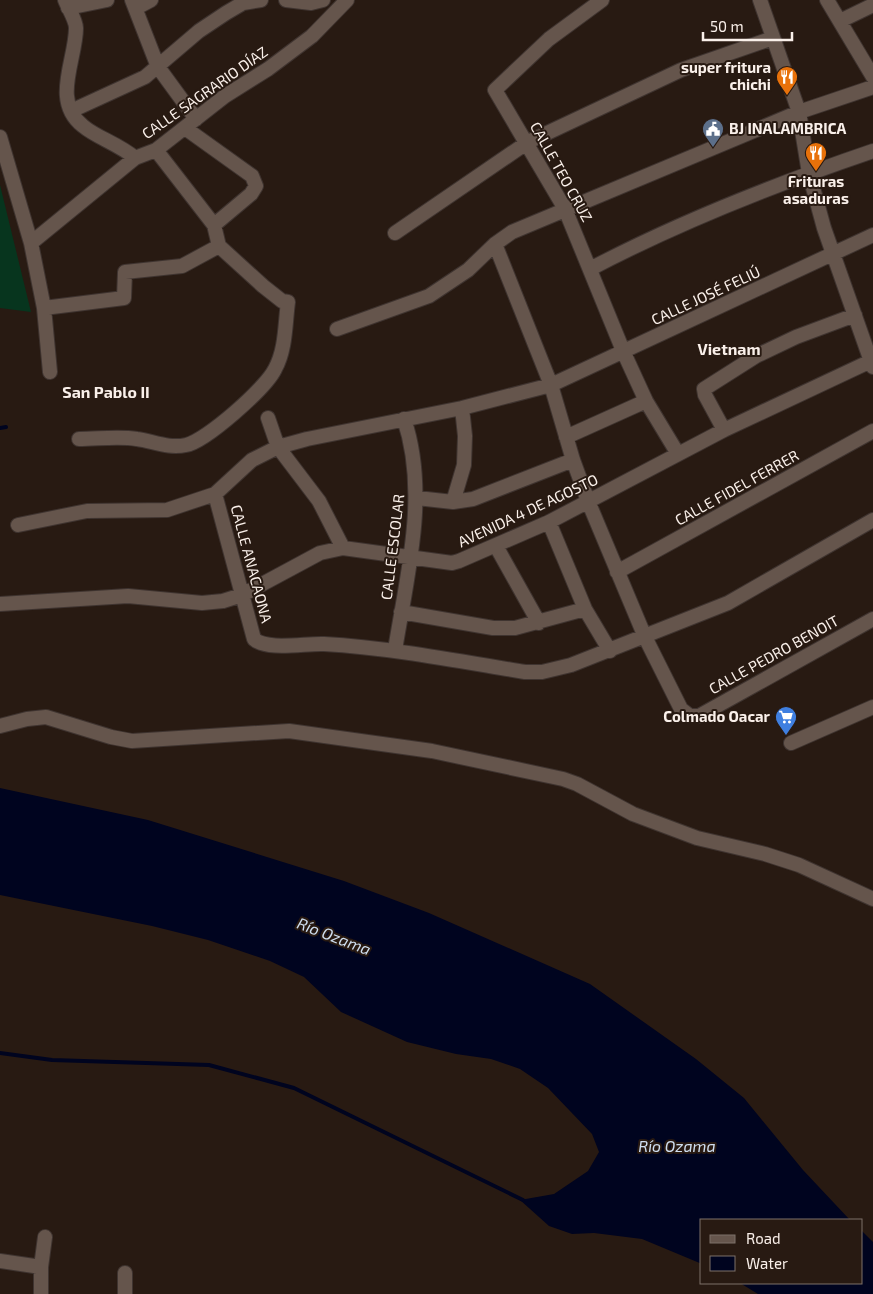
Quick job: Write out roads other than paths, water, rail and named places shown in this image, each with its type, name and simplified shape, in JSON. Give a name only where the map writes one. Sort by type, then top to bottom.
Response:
[{"type":"street","points":[[107,0],[67,4],[76,27],[67,79],[66,97],[72,111],[83,126],[122,146],[135,158]]},
{"type":"street","points":[[151,0],[134,4],[158,68],[190,123],[255,180],[256,186],[251,194],[214,225]]},
{"type":"street","points":[[72,111],[145,76],[158,68],[199,32],[226,14],[243,3],[261,0]]},
{"type":"street","points":[[286,0],[311,3],[322,0]]},
{"type":"street","name":"CALLE SAGRARIO DÍAZ","points":[[31,243],[135,158],[156,150],[225,96],[268,69],[312,36],[346,0]]},
{"type":"street","name":"CALLE TEO CRUZ","points":[[602,0],[549,38],[495,90],[528,142],[565,209],[624,353],[646,401],[678,454]]},
{"type":"street","points":[[760,0],[799,112],[809,173],[833,254],[872,363]]},
{"type":"street","points":[[827,0],[873,77]]},
{"type":"street","points":[[840,21],[873,5]]},
{"type":"street","points":[[395,233],[528,142],[681,70],[774,38]]},
{"type":"street","points":[[337,329],[429,296],[468,270],[495,244],[512,232],[799,112],[873,87]]},
{"type":"street","points":[[0,137],[31,243],[44,308],[50,372]]},
{"type":"street","points":[[79,439],[136,438],[160,445],[186,445],[203,436],[238,410],[275,370],[282,353],[288,302],[282,301],[263,286],[220,246],[214,225],[156,150]]},
{"type":"street","points":[[590,269],[628,249],[740,199],[873,151]]},
{"type":"street","name":"CALLE JOSÉ FELIÚ","points":[[215,494],[252,460],[278,447],[307,439],[462,408],[551,385],[624,353],[698,316],[873,235]]},
{"type":"street","points":[[495,244],[551,385],[573,460],[588,501],[645,638]]},
{"type":"street","points":[[44,308],[124,298],[125,272],[182,266],[220,246]]},
{"type":"street","points":[[724,430],[705,395],[704,389],[764,352],[796,336],[855,315]]},
{"type":"street","name":"AVENIDA 4 DE AGOSTO","points":[[0,604],[128,596],[202,603],[223,602],[242,595],[320,553],[343,548],[452,563],[549,522],[724,430],[872,363]]},
{"type":"street","points":[[566,437],[646,401]]},
{"type":"street","points":[[453,502],[464,464],[465,436],[462,408]]},
{"type":"street","points":[[268,418],[278,447],[319,501],[343,548]]},
{"type":"street","name":"CALLE ESCOLAR","points":[[394,650],[417,498],[414,456],[404,419]]},
{"type":"street","name":"CALLE FIDEL FERRER","points":[[617,572],[873,431]]},
{"type":"street","points":[[417,498],[453,502],[472,499],[573,460]]},
{"type":"street","points":[[18,525],[88,511],[167,510],[215,494]]},
{"type":"street","name":"CALLE ANACAONA","points":[[215,494],[254,638],[257,642],[262,645],[322,644],[394,650]]},
{"type":"street","points":[[394,650],[525,672],[542,672],[571,665],[645,638],[728,603],[873,520]]},
{"type":"street","points":[[549,522],[585,609],[610,651]]},
{"type":"street","points":[[496,546],[539,623]]},
{"type":"street","points":[[401,612],[493,628],[515,628],[585,609]]},
{"type":"street","name":"CALLE PEDRO BENOIT","points":[[645,638],[681,709],[690,716],[698,716],[873,619]]},
{"type":"street","points":[[791,743],[873,707]]},
{"type":"street","points":[[0,726],[27,718],[46,717],[111,737],[132,741],[289,731],[432,751],[577,784],[633,814],[697,838],[791,862],[826,876],[873,899]]},
{"type":"street","points":[[41,1294],[41,1267],[45,1237]]},
{"type":"street","points":[[0,1261],[41,1267]]},
{"type":"street","points":[[124,1273],[125,1294]]},
{"type":"water","name":"Río Ozama","points":[[0,788],[148,820],[344,881],[429,913],[590,984],[696,1059],[744,1098],[803,1170],[849,1219],[700,1219],[700,1263],[642,1239],[594,1233],[572,1234],[549,1226],[520,1200],[554,1194],[588,1171],[599,1152],[592,1134],[548,1088],[520,1069],[491,1059],[456,1054],[407,1042],[341,1012],[304,977],[270,961],[208,940],[152,926],[0,895]]},
{"type":"water","points":[[863,1232],[873,1242],[873,1294],[758,1294],[742,1284],[863,1284]]},
{"type":"waterway","points":[[0,428],[6,427]]},
{"type":"waterway","points":[[0,1053],[52,1060],[209,1065],[294,1088],[523,1200]]},
{"type":"place","name":"super fritura chichi","points":[[787,96]]},
{"type":"place","name":"BJ INALAMBRICA","points":[[713,148]]},
{"type":"place","name":"Frituras asaduras","points":[[816,172]]},
{"type":"place","name":"Colmado Oacar","points":[[786,736]]},
{"type":"district","name":"Vietnam","points":[[729,349]]},
{"type":"district","name":"San Pablo II","points":[[106,392]]}]
